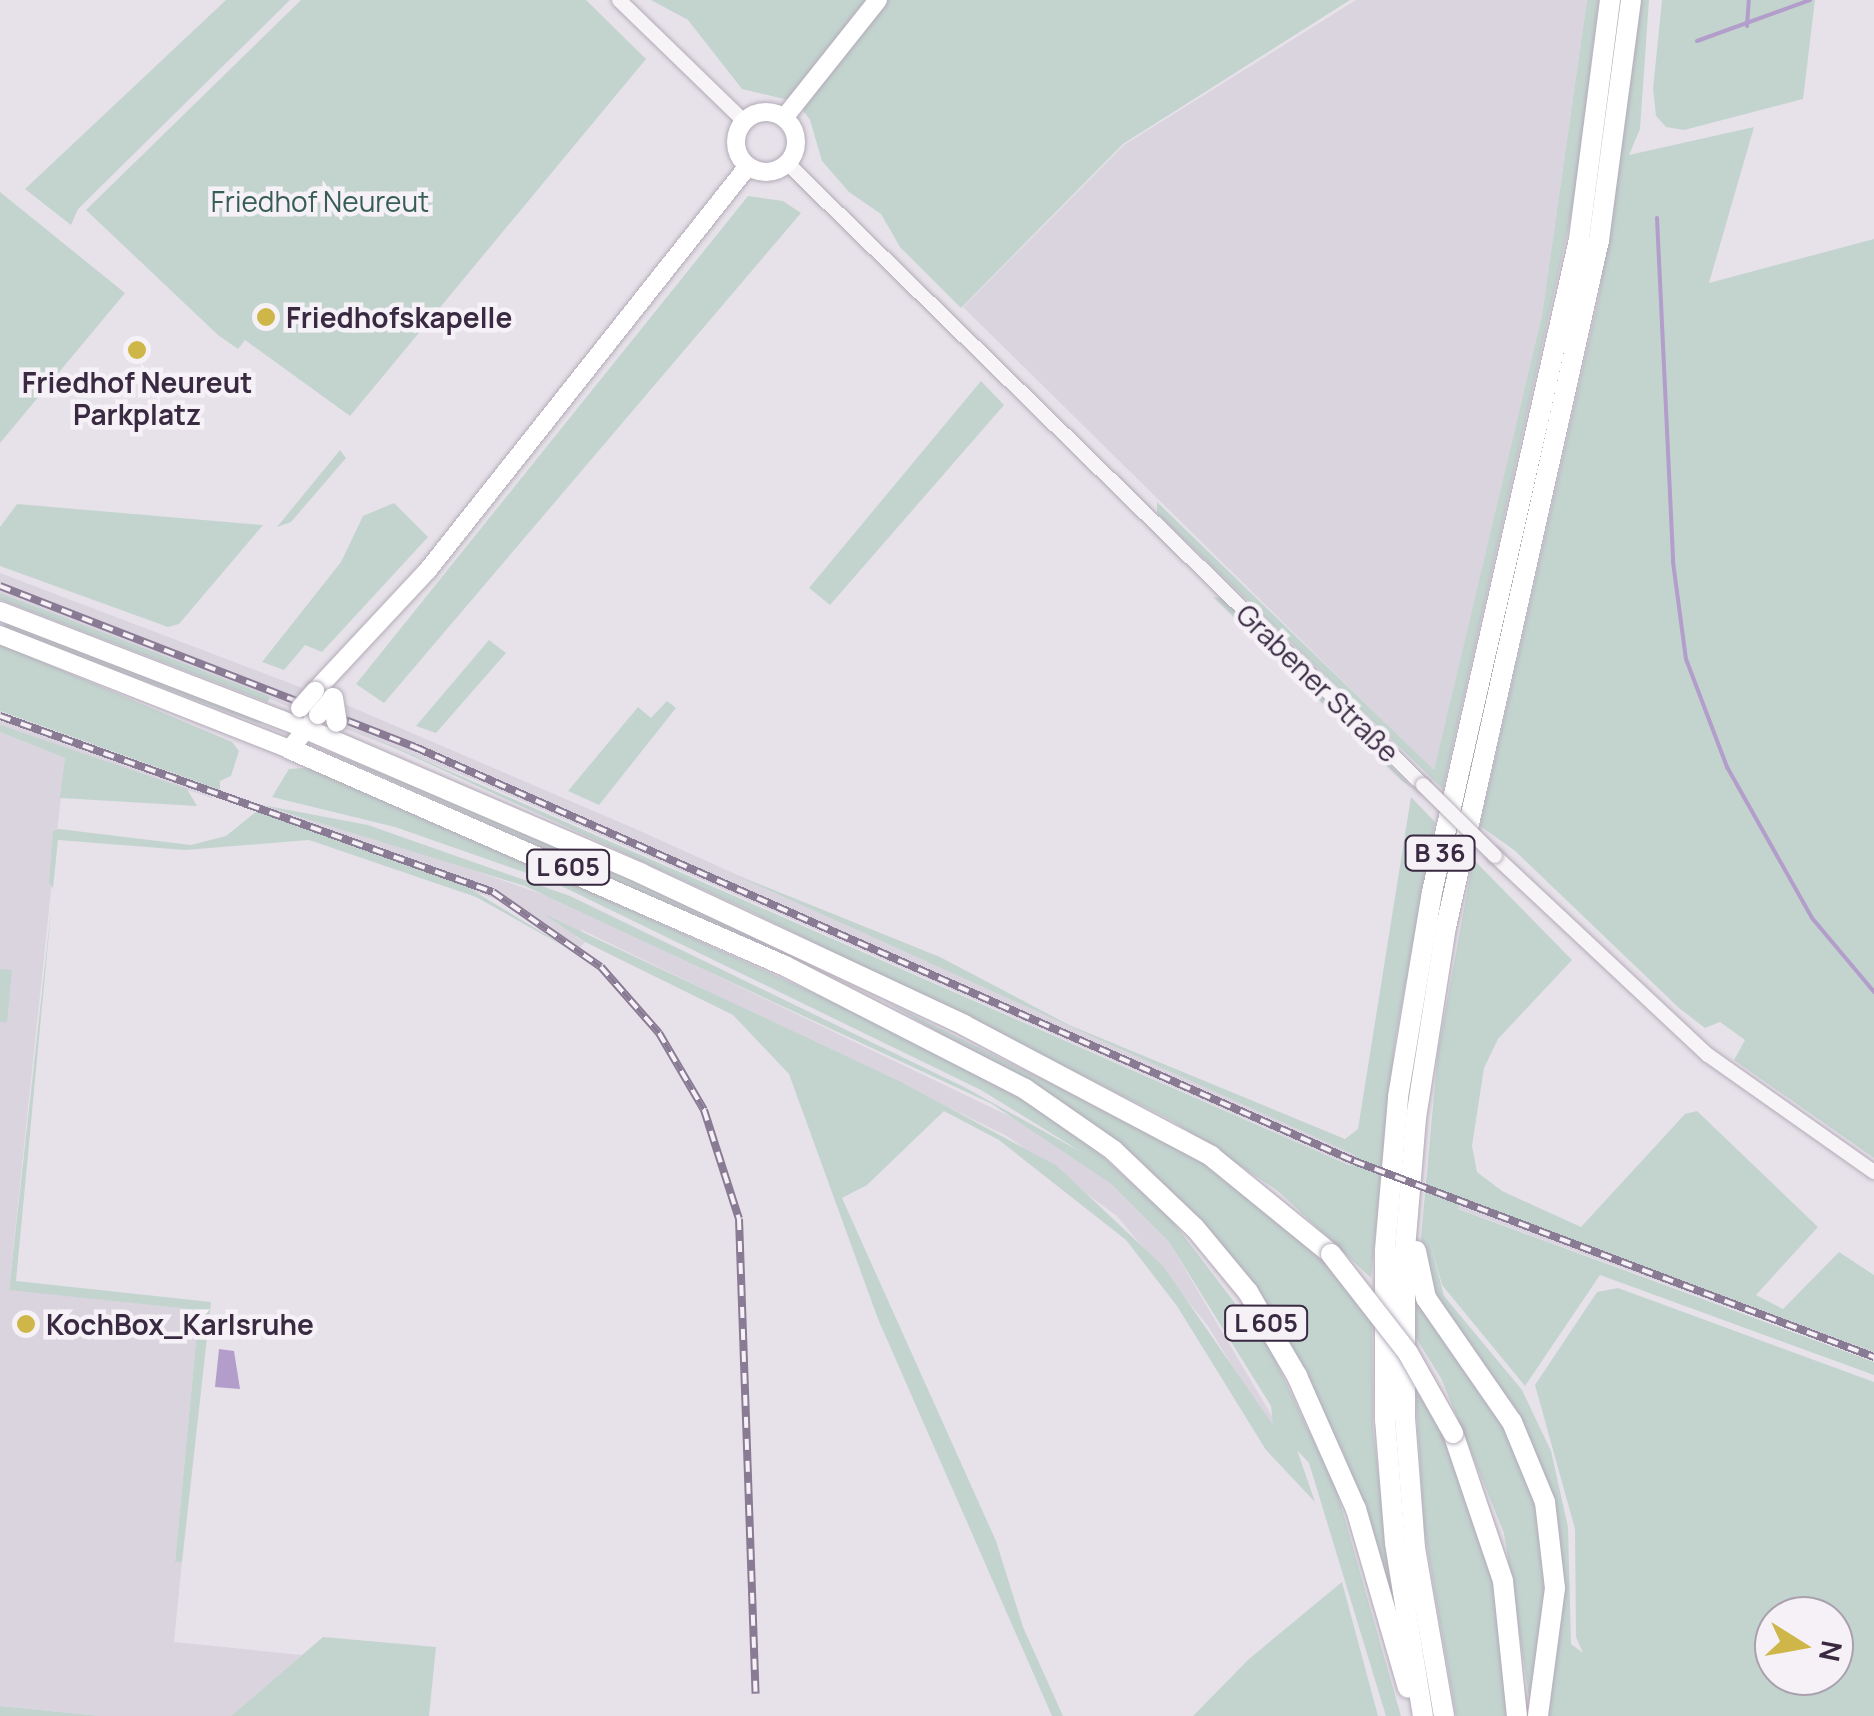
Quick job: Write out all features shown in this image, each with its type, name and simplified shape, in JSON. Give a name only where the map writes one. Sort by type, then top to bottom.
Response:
[{"type":"highway","name":"B 36","points":[[1423,1716],[1399,1574],[1385,1420],[1385,1250],[1395,1130],[1432,892],[1579,239],[1610,0]]},
{"type":"highway","name":"B 36","points":[[1444,1716],[1415,1548],[1405,1418],[1405,1248],[1416,1118],[1468,820],[1589,289],[1631,0]]},
{"type":"highway","points":[[324,694],[310,720],[360,751]]},
{"type":"highway","name":"L 605","points":[[310,720],[360,751],[931,1009],[1157,1124],[1243,1178],[1330,1254],[1408,1353],[1453,1433],[1502,1581],[1517,1716]]},
{"type":"highway","name":"L 605","points":[[282,746],[785,966],[1025,1089],[1113,1150],[1195,1228],[1248,1292],[1297,1376],[1356,1509],[1402,1675],[1423,1716]]},
{"type":"highway","points":[[1416,1118],[1421,1286],[1512,1422],[1550,1524],[1554,1608],[1538,1716]]},
{"type":"main road","points":[[784,118],[878,0]]},
{"type":"main road","points":[[759,113],[784,118],[796,143],[788,164],[764,172],[748,166],[737,148],[745,122],[759,113]]},
{"type":"main road","points":[[282,746],[310,720],[351,658],[748,166]]},
{"type":"main road","name":"L 605","points":[[0,610],[310,720]]},
{"type":"main road","name":"L 605","points":[[0,635],[282,746]]},
{"type":"street","points":[[620,0],[745,122]]},
{"type":"street","name":"Grabener Straße","points":[[788,164],[1495,856],[1708,1054],[1874,1172]]},
{"type":"shaded area","points":[[1356,0],[1587,0],[1542,315],[1434,771],[963,307],[1124,145]]},
{"type":"shaded area","points":[[0,573],[342,703],[638,830],[1356,1155],[1352,1166],[475,780],[0,593]]},
{"type":"shaded area","points":[[0,711],[220,790],[212,798],[14,732],[0,725]]},
{"type":"shaded area","points":[[0,732],[65,758],[9,1289],[199,1310],[175,1561],[182,1562],[174,1642],[302,1655],[231,1716],[100,1716],[0,1706]]},
{"type":"shaded area","points":[[262,805],[343,825],[559,900],[1034,1128],[1110,1183],[1169,1242],[1276,1423],[1272,1426],[1260,1412],[1208,1326],[1117,1216],[1007,1136],[582,930],[576,937],[585,942],[576,953],[498,900],[284,823],[257,811]]},
{"type":"shaded area","points":[[1461,1198],[1874,1348],[1872,1359],[1457,1208]]},
{"type":"shaded area","points":[[219,1349],[234,1351],[240,1389],[215,1387]]},
{"type":"green space","points":[[226,0],[290,0],[78,209],[71,225],[25,189]]},
{"type":"green space","name":"Friedhof Neureut","points":[[301,0],[586,0],[646,59],[350,416],[245,340],[238,349],[218,335],[86,210]]},
{"type":"green space","points":[[651,0],[1350,0],[1123,144],[961,308],[900,247],[881,214],[849,192],[822,161],[810,120],[797,102],[742,89],[688,20]]},
{"type":"green space","points":[[1587,0],[1599,0],[1574,203],[1443,789],[1157,513],[1157,502],[1434,770],[1542,315]]},
{"type":"green space","points":[[1641,0],[1649,0],[1640,129],[1629,155],[1754,127],[1709,283],[1874,239],[1874,1158],[1734,1060],[1745,1040],[1720,1022],[1705,1028],[1679,1008],[1514,850],[1480,826],[1599,296]]},
{"type":"green space","points":[[1662,0],[1815,0],[1803,99],[1684,130],[1666,127],[1656,116],[1653,89]]},
{"type":"green space","points":[[0,192],[125,293],[0,443]]},
{"type":"green space","points":[[748,196],[783,201],[801,213],[384,703],[356,684]]},
{"type":"green space","points":[[981,381],[1004,405],[830,605],[809,588]]},
{"type":"green space","points":[[340,450],[346,458],[291,522],[277,527]]},
{"type":"green space","points":[[394,503],[428,537],[322,652],[305,645],[284,670],[262,662],[341,562],[363,516]]},
{"type":"green space","points":[[17,504],[263,525],[179,624],[168,627],[0,566],[0,527]]},
{"type":"green space","points":[[0,593],[270,697],[268,702],[0,599]]},
{"type":"green space","points":[[1213,597],[1222,598],[1416,791],[1401,780]]},
{"type":"green space","points":[[9,622],[262,719],[260,724],[1,628]]},
{"type":"green space","points":[[489,640],[506,653],[436,733],[416,726]]},
{"type":"green space","points":[[0,644],[232,742],[239,751],[231,776],[220,781],[220,790],[0,711]]},
{"type":"green space","points":[[667,701],[676,708],[599,805],[568,791],[638,707],[651,718]]},
{"type":"green space","points":[[0,725],[187,789],[197,806],[60,798],[65,758],[0,732]]},
{"type":"green space","points":[[351,728],[1351,1166],[1355,1155],[729,872],[940,957],[1069,1025],[1345,1139],[1358,1129],[1411,797],[1435,822],[1395,1042],[1371,1278],[1278,1191],[1171,1120],[750,911]]},
{"type":"green space","points":[[309,744],[539,836],[768,943],[764,947]]},
{"type":"green space","points":[[289,769],[330,773],[853,1011],[1033,1104],[1089,1144],[1170,1218],[1270,1349],[1336,1488],[1401,1716],[1386,1716],[1309,1463],[1297,1450],[1315,1502],[1266,1450],[1177,1306],[1126,1240],[999,1140],[944,1111],[867,1185],[842,1198],[996,1541],[1023,1627],[1063,1716],[1052,1716],[878,1319],[789,1074],[733,1015],[585,942],[544,914],[901,1082],[1057,1166],[1163,1266],[1273,1425],[1271,1406],[1169,1242],[1110,1183],[992,1104],[525,886],[262,805],[368,825],[570,896],[964,1087],[1083,1153],[981,1090],[555,883],[395,827],[272,797]]},
{"type":"green space","points":[[257,811],[459,882],[576,953],[476,897],[309,840],[185,850],[58,840],[53,888],[49,883],[53,831],[191,845],[226,836]]},
{"type":"green space","points":[[1473,859],[1572,960],[1498,1039],[1484,1068],[1472,1146],[1477,1172],[1502,1191],[1581,1227],[1685,1114],[1697,1111],[1818,1227],[1756,1295],[1783,1309],[1839,1252],[1874,1275],[1874,1352],[1460,1198],[1458,1209],[1874,1362],[1874,1375],[1600,1275],[1525,1386],[1442,1285],[1429,1238],[1444,1296],[1522,1390],[1551,1451],[1568,1527],[1571,1644],[1583,1653],[1576,1637],[1575,1529],[1535,1385],[1597,1292],[1618,1288],[1874,1382],[1874,1716],[1542,1716],[1552,1508],[1440,1315],[1420,1249],[1438,1051]]},
{"type":"green space","points":[[52,901],[16,1281],[211,1302],[182,1562],[175,1562],[199,1310],[9,1290]]},
{"type":"green space","points":[[0,969],[12,970],[7,1022],[0,1022]]},
{"type":"green space","points":[[883,1000],[1193,1154],[1316,1250],[1372,1319],[1373,1427],[1394,1610],[1344,1455],[1286,1341],[1096,1126]]},
{"type":"green space","points":[[1415,1288],[1483,1385],[1537,1488],[1550,1571],[1532,1716],[1504,1533],[1441,1378],[1413,1333]]},
{"type":"green space","points":[[1415,1382],[1445,1431],[1495,1581],[1510,1716],[1456,1716],[1424,1529]]},
{"type":"green space","points":[[1342,1582],[1378,1716],[1193,1716],[1249,1659]]},
{"type":"green space","points":[[323,1637],[436,1647],[429,1716],[231,1716]]},
{"type":"green space","points":[[0,1706],[100,1716],[0,1716]]},
{"type":"waterway","points":[[1747,26],[1749,0]]},
{"type":"waterway","points":[[1697,41],[1810,0]]},
{"type":"waterway","points":[[1657,218],[1673,562],[1686,659],[1727,767],[1812,918],[1874,992]]},
{"type":"railway","points":[[0,586],[415,747],[1354,1161],[1874,1357]]},
{"type":"railway","points":[[0,716],[493,892],[601,967],[659,1033],[704,1110],[739,1219],[756,1694]]},
{"type":"place","name":"Friedhofskapelle","points":[[266,317]]},
{"type":"place","name":"Friedhof Neureut Parkplatz","points":[[137,350]]},
{"type":"place","name":"KochBox_Karlsruhe","points":[[26,1324]]}]
